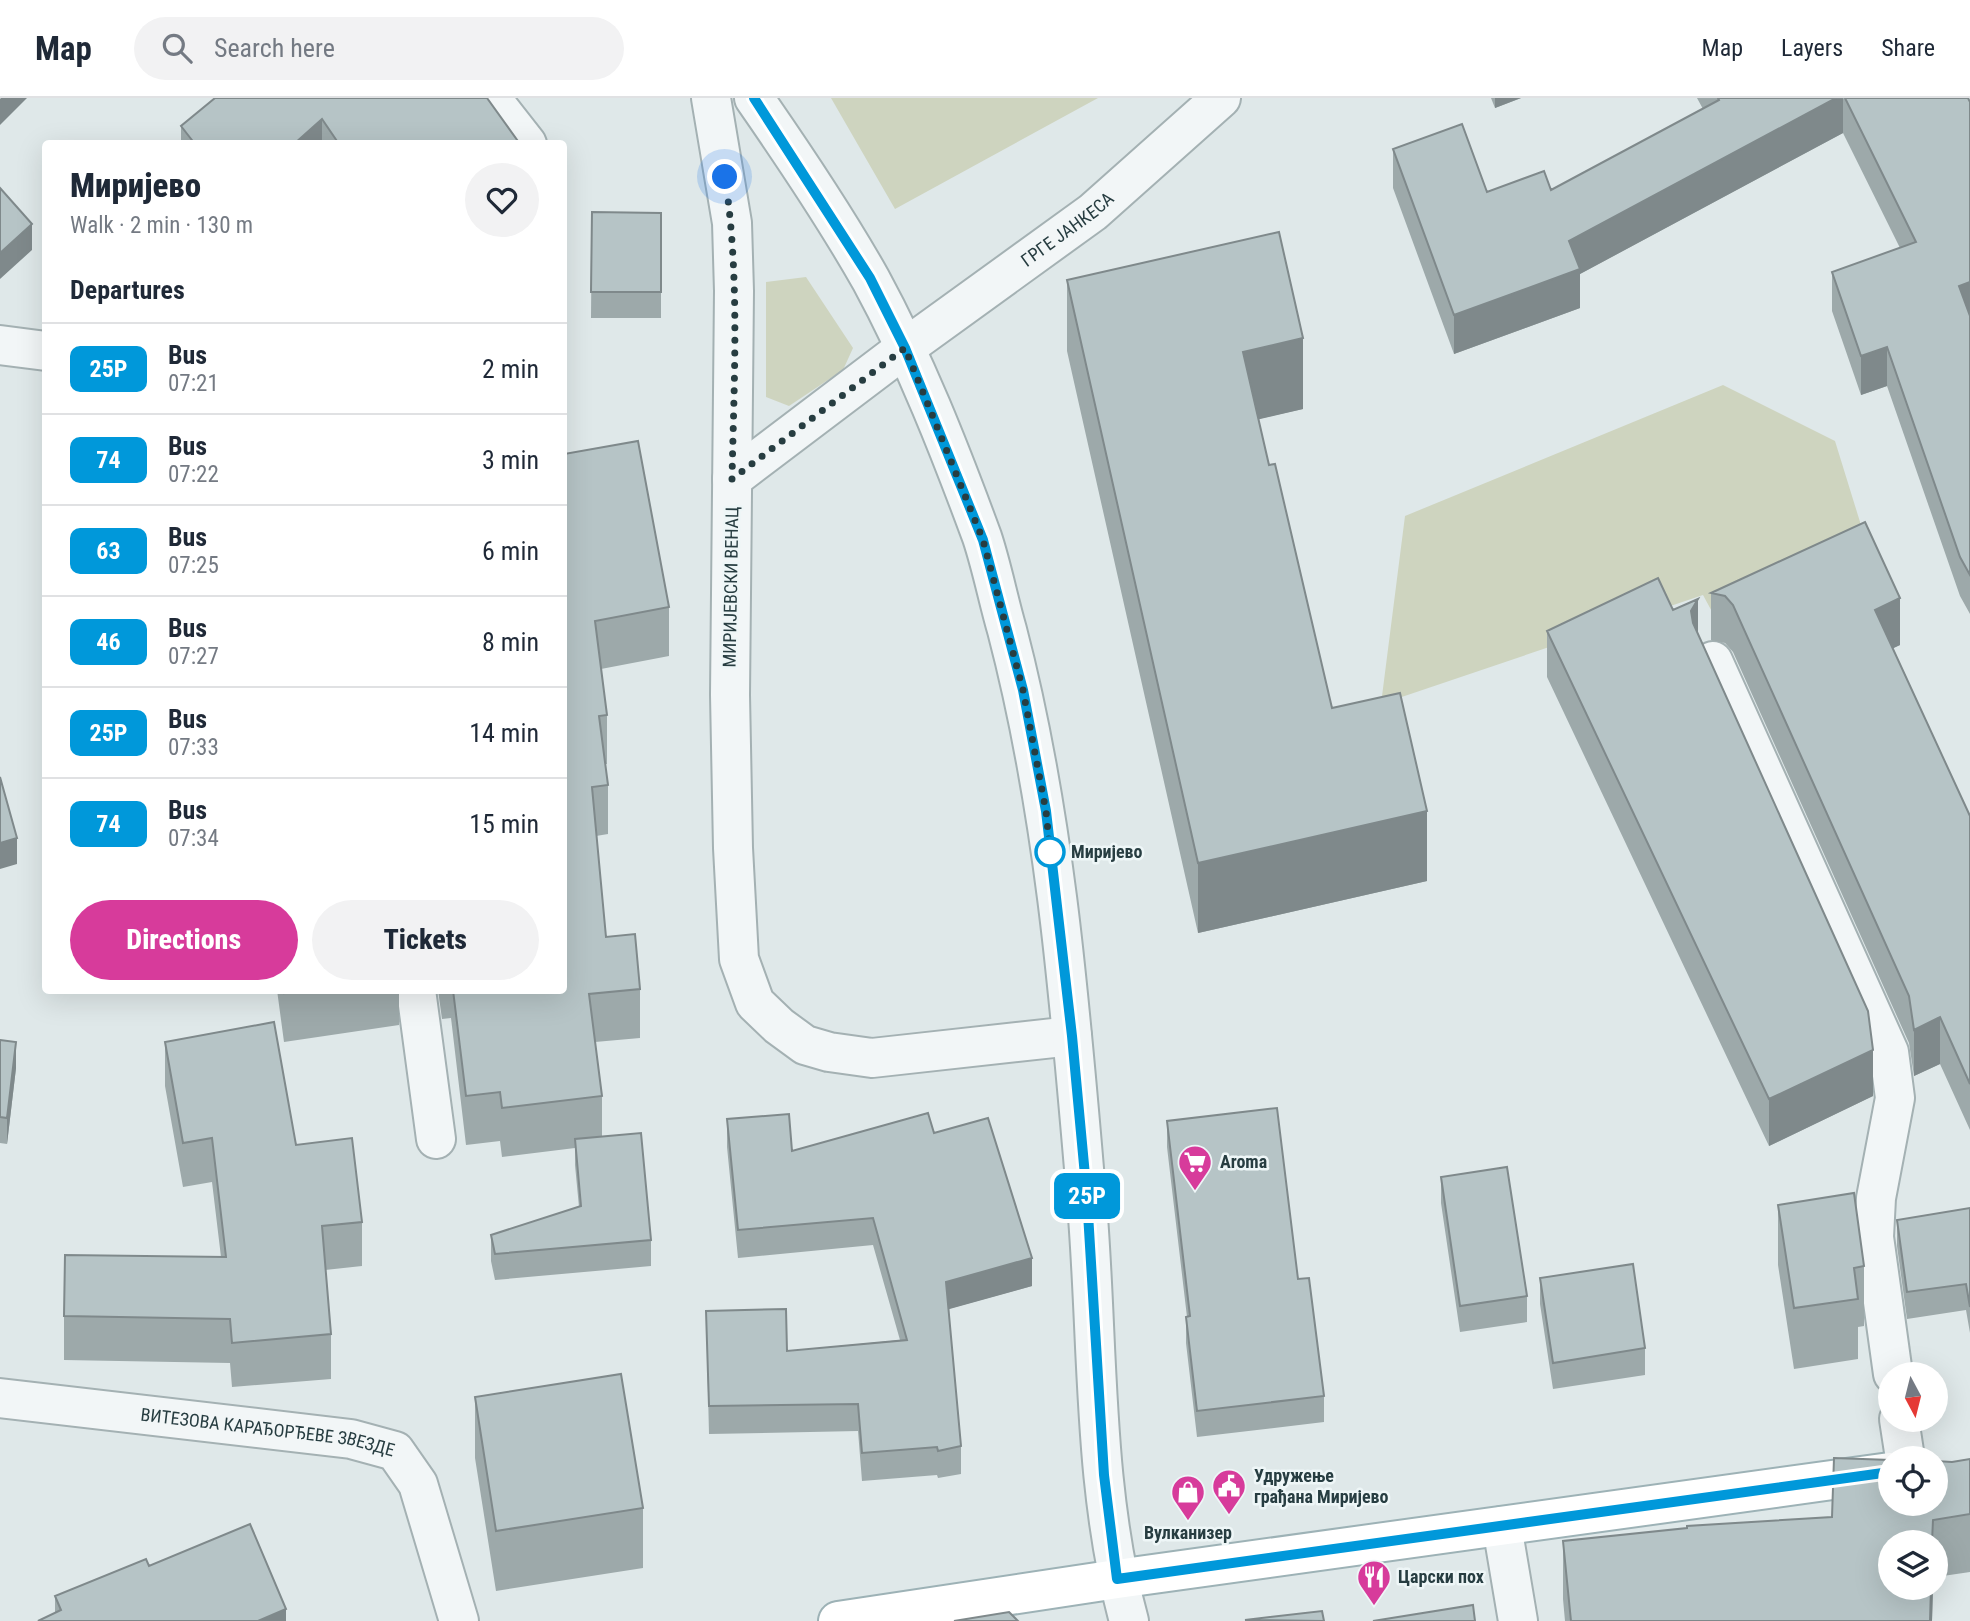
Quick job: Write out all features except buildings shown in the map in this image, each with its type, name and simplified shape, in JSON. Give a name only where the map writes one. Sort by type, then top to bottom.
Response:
[{"type":"main road","points":[[838,1621],[1117,1579],[1878,1474]]},
{"type":"street","points":[[491,98],[524,140]]},
{"type":"street","name":"МИРИЈЕВСКИ ВЕНАЦ","points":[[711,98],[732,223],[730,695],[733,848],[739,959],[755,1003],[779,1026],[805,1045],[872,1058],[1072,1036]]},
{"type":"street","points":[[754,98],[870,278],[905,348],[983,540],[1023,690],[1046,811],[1072,1036],[1087,1197],[1104,1475],[1117,1579],[1129,1621]]},
{"type":"street","name":"ГРГЕ ЈАНКЕСА","points":[[905,348],[1093,212],[1221,98]]},
{"type":"street","points":[[0,345],[42,350]]},
{"type":"street","points":[[732,479],[905,348]]},
{"type":"street","points":[[1713,662],[1889,1052],[1895,1098],[1876,1198],[1874,1237],[1891,1362]]},
{"type":"street","points":[[417,994],[436,1139]]},
{"type":"street","name":"ВИТЕЗОВА КАРАЂОРЂЕВЕ ЗВЕЗДЕ","points":[[0,1398],[351,1439],[395,1451],[418,1485],[458,1621]]},
{"type":"street","points":[[1502,1526],[1518,1621]]},
{"type":"green space","points":[[831,98],[1098,98],[895,209]]},
{"type":"green space","points":[[806,277],[853,348],[843,370],[789,406],[766,397],[766,282]]},
{"type":"green space","points":[[1723,385],[1835,441],[1869,551],[1716,619],[1703,595],[1381,704],[1405,516]]},
{"type":"bus line","name":"25P","points":[[754,98],[870,278],[905,348],[983,540],[1023,690],[1046,811],[1072,1036],[1087,1197],[1104,1475],[1117,1579],[1878,1474]]},
{"type":"place","name":"Миријево","points":[[1050,852]]},
{"type":"place","name":"Aroma","points":[[1195,1192]]},
{"type":"place","name":"Удружење грађана Миријево","points":[[1229,1516]]},
{"type":"place","name":"Вулканизер","points":[[1188,1522]]},
{"type":"place","name":"Царски пох","points":[[1374,1607]]},
{"type":"route","points":[[725,177],[732,223],[734,291],[732,479],[905,348],[983,540],[1023,690],[1046,811],[1051,861],[1050,852]]}]
